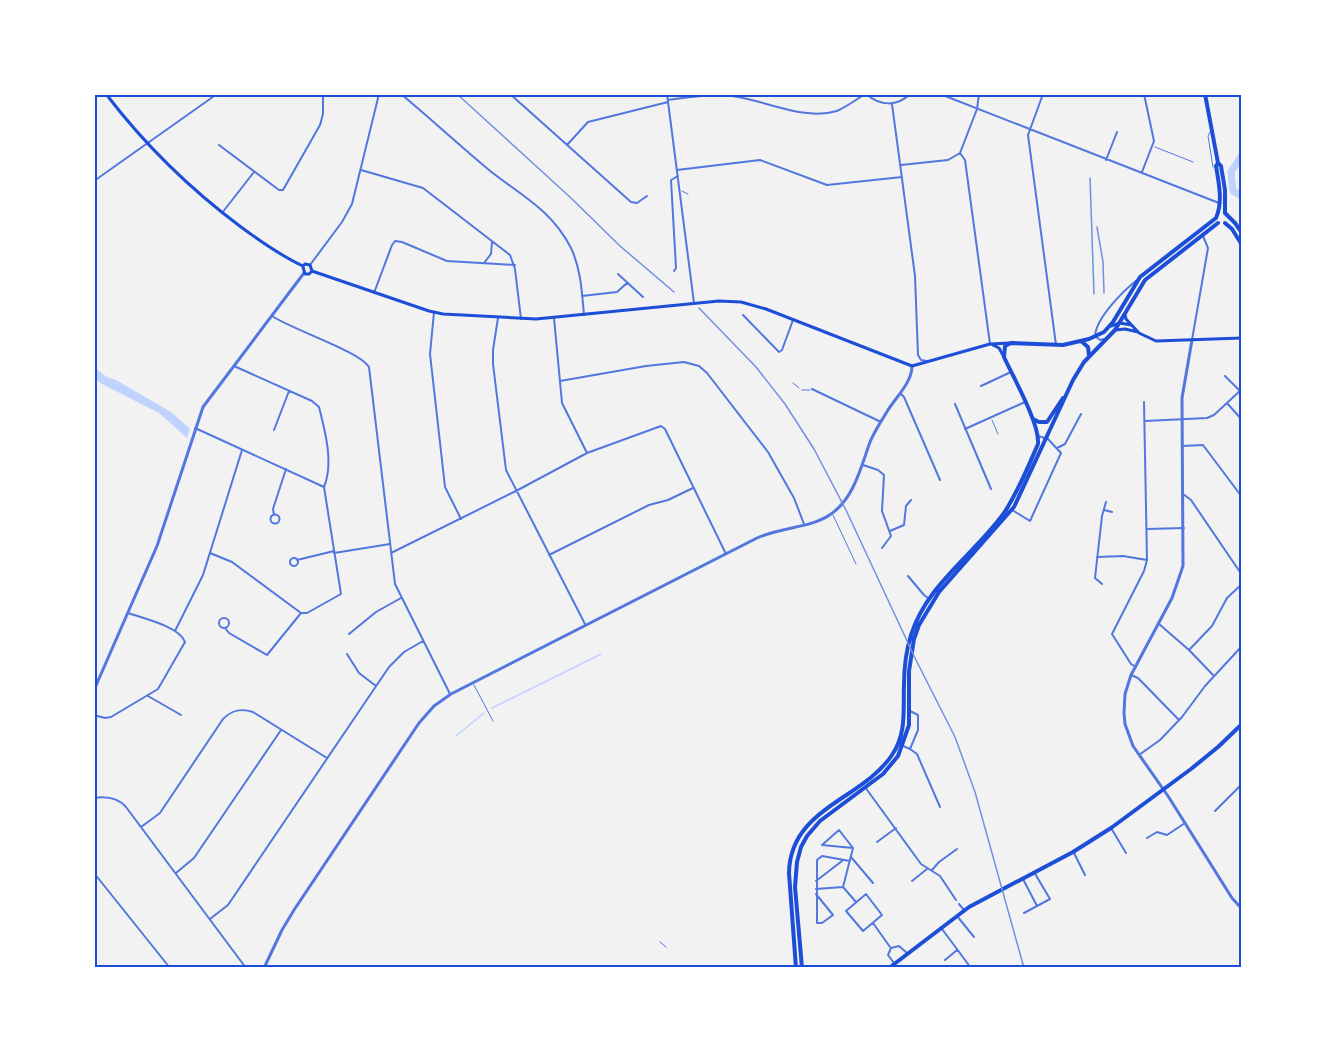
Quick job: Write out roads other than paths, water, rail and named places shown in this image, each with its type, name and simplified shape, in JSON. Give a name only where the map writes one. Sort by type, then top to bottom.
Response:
[{"type":"main road","points":[[106,94],[147,144],[178,175],[222,213],[303,267],[304,273],[309,274],[312,271],[434,312],[498,318],[554,318],[726,301],[741,302],[912,366],[990,344],[1056,345],[1095,336],[1109,326],[1120,323],[1131,325]]},
{"type":"main road","points":[[1205,94],[1225,190],[1225,223]]},
{"type":"main road","points":[[1032,418],[1039,422],[1047,422],[1089,356],[1120,323],[1136,291],[1149,276],[1203,236],[1217,221],[1221,194],[1216,166],[1218,163]]},
{"type":"main road","points":[[1219,213],[1226,215],[1242,233]]},
{"type":"main road","points":[[1217,221],[1225,223],[1232,229],[1242,245]]},
{"type":"main road","points":[[1109,326],[1140,277],[1217,221]]},
{"type":"main road","points":[[303,267],[310,265],[312,271]]},
{"type":"main road","points":[[1125,313],[1125,318],[1139,333]]},
{"type":"main road","points":[[1115,330],[1125,329],[1156,341],[1242,338]]},
{"type":"main road","points":[[1080,341],[1088,347],[1089,356]]},
{"type":"main road","points":[[1004,357],[1005,346],[1011,343]]},
{"type":"main road","points":[[802,968],[795,887],[798,854],[802,845],[813,828],[827,815],[888,769],[901,745],[907,711],[904,685],[910,638],[915,622],[931,599],[1003,514],[1038,444],[1032,418],[1004,357],[999,348],[990,344]]},
{"type":"main road","points":[[931,599],[1012,510],[1066,394]]},
{"type":"main road","points":[[889,968],[964,910],[1073,852],[1111,828],[1164,790],[1218,747],[1242,724]]},
{"type":"main road","points":[[796,968],[789,873],[790,858],[795,843],[819,814],[881,768],[901,745]]},
{"type":"street","points":[[94,181],[217,94]]},
{"type":"street","points":[[219,145],[279,190],[285,189],[320,125],[323,114],[323,94]]},
{"type":"street","points":[[310,265],[347,214],[354,199],[379,94]]},
{"type":"street","points":[[401,94],[492,172],[531,200],[554,224],[567,241],[575,257],[584,315]]},
{"type":"street","points":[[510,94],[631,202],[637,203],[647,196]]},
{"type":"street","points":[[667,94],[694,304]]},
{"type":"street","points":[[567,145],[588,122],[668,101],[714,95],[740,98],[797,111],[825,112],[840,109],[865,94],[880,103],[892,104],[905,99],[910,94]]},
{"type":"street","points":[[940,94],[1220,203]]},
{"type":"street","points":[[901,165],[948,160],[960,153],[977,109],[979,94]]},
{"type":"street","points":[[1043,94],[1029,129],[1056,345]]},
{"type":"street","points":[[1142,173],[1154,141],[1144,94]]},
{"type":"street","points":[[892,104],[915,276],[919,357],[929,362]]},
{"type":"street","points":[[1106,160],[1117,132]]},
{"type":"street","points":[[960,153],[965,160],[990,344]]},
{"type":"street","points":[[677,170],[760,160],[827,185],[902,177]]},
{"type":"street","points":[[361,170],[421,187],[510,255],[514,265],[521,319]]},
{"type":"street","points":[[222,213],[254,172]]},
{"type":"street","points":[[674,271],[676,268],[671,180],[678,176]]},
{"type":"street","points":[[1203,236],[1208,248],[1183,389],[1184,554],[1181,577],[1131,675],[1124,703],[1125,724],[1133,746],[1164,790],[1232,898],[1242,909]]},
{"type":"street","points":[[374,293],[395,242],[402,242],[447,261],[514,265]]},
{"type":"street","points":[[484,263],[491,254],[492,242]]},
{"type":"street","points":[[95,689],[157,546],[205,404],[304,273]]},
{"type":"street","points":[[618,274],[643,297]]},
{"type":"street","points":[[1106,338],[1100,340],[1095,336],[1097,326],[1140,277]]},
{"type":"street","points":[[582,296],[617,292],[627,283]]},
{"type":"street","points":[[434,312],[430,354],[445,487],[461,519]]},
{"type":"street","points":[[743,315],[779,352],[782,350],[793,320]]},
{"type":"street","points":[[272,316],[360,358],[369,367],[395,584],[451,694]]},
{"type":"street","points":[[498,318],[493,364],[505,466],[586,626]]},
{"type":"street","points":[[554,318],[563,406],[587,453]]},
{"type":"street","points":[[560,381],[671,363],[690,363],[699,366],[707,373],[768,452],[794,498],[805,525]]},
{"type":"street","points":[[225,628],[229,633],[267,655],[301,614],[341,594],[324,487],[329,461],[319,407],[312,401],[234,366]]},
{"type":"street","points":[[264,968],[286,922],[428,711],[451,694],[770,532],[817,522],[832,514],[850,491],[863,465],[872,438],[911,376],[912,366]]},
{"type":"street","points":[[981,386],[1011,372]]},
{"type":"street","points":[[1145,421],[1210,417],[1241,390],[1226,376]]},
{"type":"street","points":[[812,389],[880,422]]},
{"type":"street","points":[[273,430],[289,391]]},
{"type":"street","points":[[900,393],[904,397],[940,480]]},
{"type":"street","points":[[965,429],[1025,402]]},
{"type":"street","points":[[1136,667],[1131,664],[1112,634],[1144,571],[1147,560],[1144,402]]},
{"type":"street","points":[[1227,403],[1242,420]]},
{"type":"street","points":[[954,404],[991,489]]},
{"type":"street","points":[[1058,448],[1065,444],[1080,414]]},
{"type":"street","points":[[392,553],[587,453],[661,426],[665,429],[726,554]]},
{"type":"street","points":[[195,428],[324,487]]},
{"type":"street","points":[[1012,510],[1030,521],[1061,453],[1046,438],[1038,436]]},
{"type":"street","points":[[1182,446],[1203,445],[1242,497]]},
{"type":"street","points":[[175,631],[210,554],[242,450]]},
{"type":"street","points":[[863,465],[878,470],[884,475],[882,511],[891,538],[882,548]]},
{"type":"street","points":[[274,515],[273,509],[286,469]]},
{"type":"street","points":[[549,555],[649,505],[668,500],[694,488]]},
{"type":"street","points":[[1183,494],[1191,500],[1242,575]]},
{"type":"street","points":[[890,531],[904,525],[906,506],[911,500]]},
{"type":"street","points":[[1102,584],[1095,578],[1106,502]]},
{"type":"street","points":[[1104,510],[1112,512]]},
{"type":"street","points":[[1147,529],[1184,528]]},
{"type":"street","points":[[297,560],[390,544]]},
{"type":"street","points":[[210,554],[236,565],[301,614]]},
{"type":"street","points":[[1097,557],[1123,556],[1147,560]]},
{"type":"street","points":[[908,576],[924,595],[931,599]]},
{"type":"street","points":[[1189,650],[1212,626],[1227,598],[1242,585]]},
{"type":"street","points":[[349,634],[376,612],[401,598]]},
{"type":"street","points":[[94,715],[111,717],[158,689],[185,642],[185,639],[175,631],[128,613]]},
{"type":"street","points":[[1159,624],[1214,675]]},
{"type":"street","points":[[210,919],[228,905],[376,686],[398,658],[423,641]]},
{"type":"street","points":[[1139,755],[1160,740],[1179,720],[1214,675],[1242,646]]},
{"type":"street","points":[[347,654],[359,673],[376,686]]},
{"type":"street","points":[[1131,675],[1138,678],[1179,720]]},
{"type":"street","points":[[148,696],[181,715]]},
{"type":"street","points":[[141,827],[160,813],[228,714],[238,710],[250,711],[327,758]]},
{"type":"street","points":[[907,711],[918,715],[919,724],[910,749]]},
{"type":"street","points":[[176,873],[194,858],[281,730]]},
{"type":"street","points":[[901,745],[917,754],[940,807]]},
{"type":"street","points":[[1215,811],[1242,784]]},
{"type":"street","points":[[865,787],[921,864],[943,879],[956,900]]},
{"type":"street","points":[[94,798],[107,797],[120,802],[246,968]]},
{"type":"street","points":[[1148,838],[1157,832],[1167,835],[1185,823]]},
{"type":"street","points":[[877,842],[896,828]]},
{"type":"street","points":[[1111,828],[1126,853]]},
{"type":"street","points":[[839,830],[853,848],[833,846],[822,845],[839,830]]},
{"type":"street","points":[[843,887],[853,848]]},
{"type":"street","points":[[931,871],[957,849]]},
{"type":"street","points":[[1073,852],[1085,874]]},
{"type":"street","points":[[851,856],[873,882]]},
{"type":"street","points":[[816,894],[833,915],[822,923],[817,923],[816,894],[816,881],[819,857],[850,861]]},
{"type":"street","points":[[816,881],[843,860]]},
{"type":"street","points":[[912,881],[927,869]]},
{"type":"street","points":[[1024,913],[1050,899],[1034,872]]},
{"type":"street","points":[[94,873],[170,968]]},
{"type":"street","points":[[1022,878],[1037,906]]},
{"type":"street","points":[[816,889],[843,887]]},
{"type":"street","points":[[843,887],[856,902]]},
{"type":"street","points":[[866,894],[882,915],[863,931],[846,911],[856,902],[866,894]]},
{"type":"street","points":[[959,904],[964,910]]},
{"type":"street","points":[[957,915],[974,937]]},
{"type":"street","points":[[873,923],[891,948]]},
{"type":"street","points":[[941,927],[970,968]]},
{"type":"street","points":[[891,948],[899,946],[907,953]]},
{"type":"street","points":[[891,948],[888,955],[894,963]]},
{"type":"street","points":[[945,960],[957,950]]},
{"type":"lane","points":[[1212,131],[1208,133],[1208,136],[1213,167]]},
{"type":"lane","points":[[1153,146],[1192,162]]},
{"type":"lane","points":[[680,190],[688,194]]},
{"type":"lane","points":[[794,383],[799,388]]},
{"type":"lane","points":[[802,390],[812,389]]},
{"type":"lane","points":[[991,418],[998,434]]},
{"type":"lane","points":[[832,514],[856,564]]},
{"type":"lane","points":[[473,683],[493,721]]},
{"type":"lane","points":[[660,942],[666,947]]},
{"type":"water","points":[[95,368],[171,412],[190,429],[187,438],[159,413],[95,379]]},
{"type":"waterway","points":[[1242,155],[1231,172],[1233,191],[1242,196]]},
{"type":"waterway","points":[[492,708],[601,654]]},
{"type":"waterway","points":[[456,736],[484,713]]},
{"type":"railway","points":[[457,94],[620,246],[674,292]]},
{"type":"railway","points":[[1090,178],[1094,294]]},
{"type":"railway","points":[[1097,227],[1103,262],[1104,293]]},
{"type":"railway","points":[[699,308],[756,367],[785,404],[814,449],[846,510],[915,658],[955,737],[975,792],[1024,968]]}]
